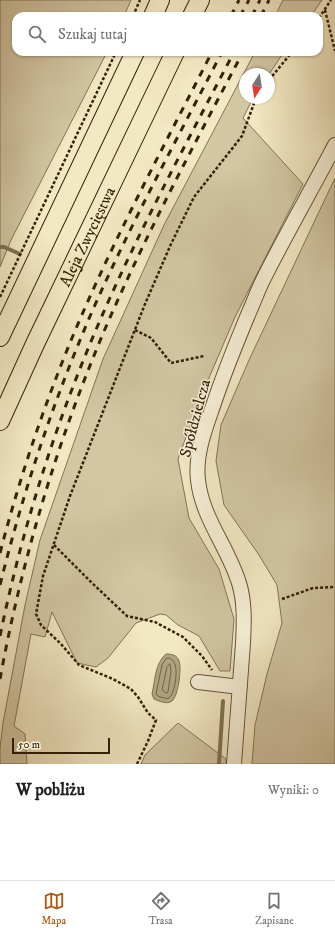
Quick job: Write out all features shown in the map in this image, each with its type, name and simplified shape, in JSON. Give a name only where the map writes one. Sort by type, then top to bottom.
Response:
[{"type":"main road","points":[[155,12],[160,0]]},
{"type":"main road","points":[[194,12],[200,0]]},
{"type":"main road","points":[[0,337],[134,56]]},
{"type":"main road","name":"Aleja Zwycięstwa","points":[[0,421],[35,344],[173,56]]},
{"type":"street","name":"Spółdzielcza","points":[[234,764],[244,627],[242,596],[240,584],[230,560],[208,519],[200,496],[198,478],[200,449],[204,432],[223,378],[241,330],[264,277],[335,145]]},
{"type":"street","points":[[198,682],[240,687]]},
{"type":"path","points":[[135,12],[140,0]]},
{"type":"path","points":[[323,13],[331,0]]},
{"type":"path","points":[[325,10],[335,51]]},
{"type":"path","points":[[0,297],[114,56]]},
{"type":"path","points":[[275,73],[289,56]]},
{"type":"path","points":[[137,764],[156,720],[148,713],[138,696],[131,688],[79,665],[61,644],[41,625],[36,614],[43,576],[70,496],[135,330],[171,244],[194,197],[242,136],[254,104]]},
{"type":"path","points":[[135,330],[151,338],[171,363],[204,356]]},
{"type":"path","points":[[54,545],[127,616],[155,622],[183,637],[202,656],[222,685]]},
{"type":"path","points":[[282,599],[313,588],[335,587]]},
{"type":"shaded area","points":[[0,0],[131,0],[126,12],[12,12],[12,56],[105,56],[11,240],[0,267]]},
{"type":"shaded area","points":[[283,0],[322,0],[314,12],[277,12]]},
{"type":"shaded area","points":[[253,56],[281,56],[273,68],[247,68]]},
{"type":"shaded area","points":[[239,82],[239,104],[250,104],[243,118],[303,184],[235,317],[200,399],[178,459],[189,518],[219,569],[234,619],[230,671],[220,671],[199,636],[178,625],[166,615],[160,614],[136,623],[108,658],[96,667],[77,663],[52,612],[45,637],[31,634],[14,726],[25,734],[27,764],[0,764],[3,723],[25,605],[40,540],[103,359],[164,225]]},
{"type":"shaded area","points":[[335,178],[335,764],[252,764],[255,725],[267,674],[282,623],[277,585],[259,555],[224,505],[216,461],[221,425],[249,360]]},
{"type":"shaded area","points":[[178,723],[226,759],[226,764],[141,764],[145,755]]},
{"type":"water","points":[[166,654],[176,656],[180,665],[179,682],[176,694],[172,701],[168,703],[154,699],[152,694],[158,667],[162,658]]},
{"type":"waterway","points":[[0,247],[4,247],[20,254]]},
{"type":"waterway","points":[[219,764],[223,701]]},
{"type":"railway","points":[[233,12],[239,0]]},
{"type":"railway","points":[[242,12],[249,0]]},
{"type":"railway","points":[[254,12],[260,0]]},
{"type":"railway","points":[[263,12],[269,0]]},
{"type":"railway","points":[[0,553],[32,444],[72,338],[104,265],[210,56]]},
{"type":"railway","points":[[0,585],[29,482],[77,347],[106,281],[154,182],[220,56]]},
{"type":"railway","points":[[0,636],[29,517],[54,439],[82,363],[113,290],[146,221],[232,56]]},
{"type":"railway","points":[[0,679],[30,545],[71,414],[105,329],[137,258],[241,56]]}]
